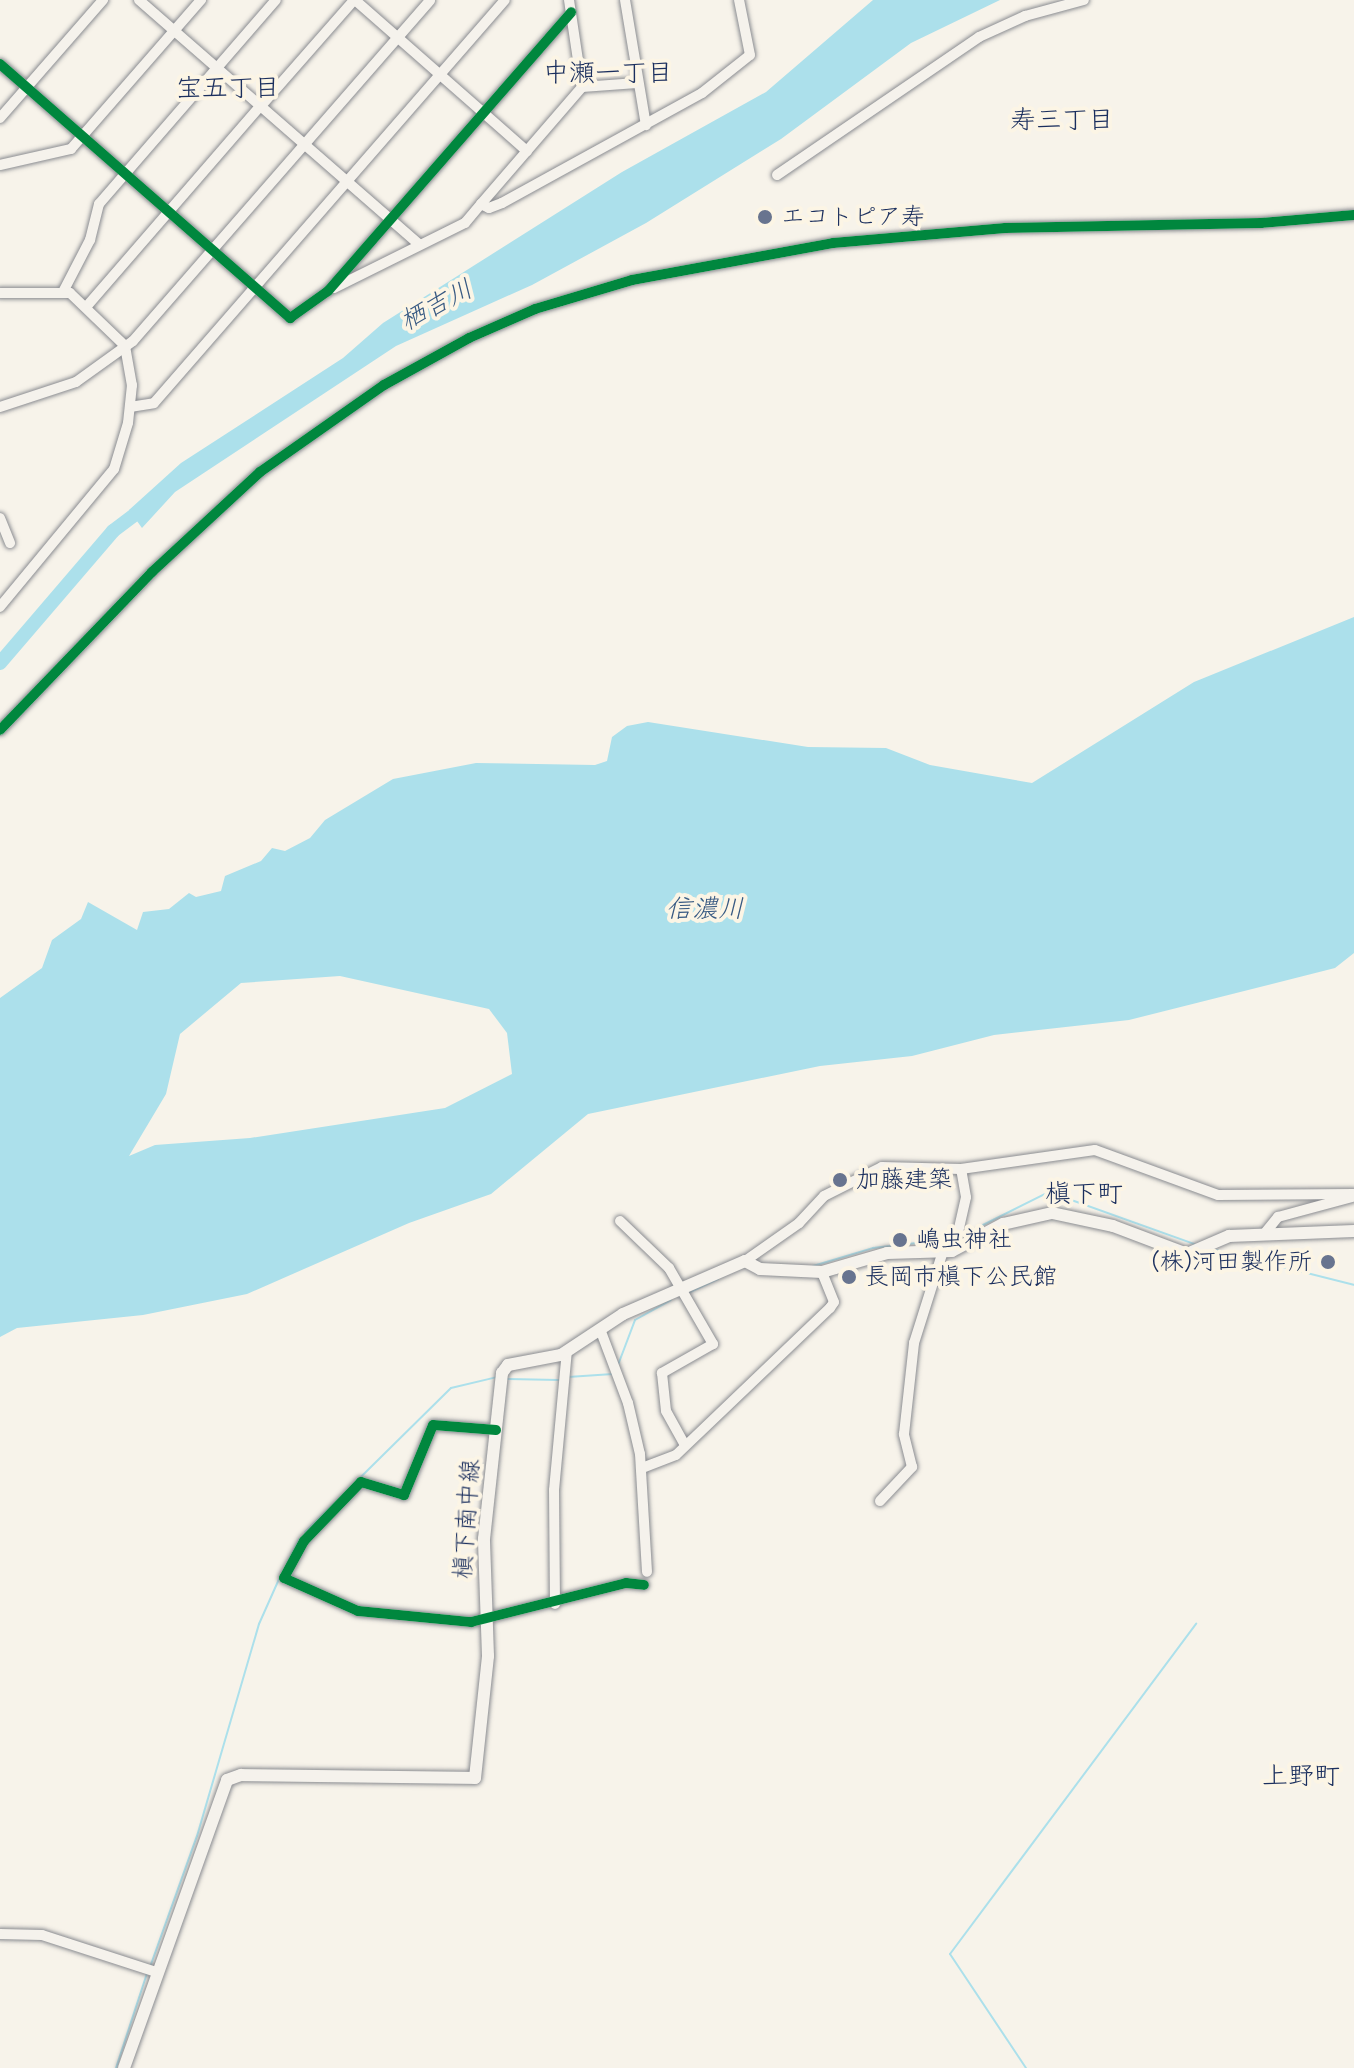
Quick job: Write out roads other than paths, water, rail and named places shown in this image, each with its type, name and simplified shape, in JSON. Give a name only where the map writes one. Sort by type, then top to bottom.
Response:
[{"type":"main road","points":[[745,1261],[760,1269],[822,1272],[887,1253],[948,1250],[1003,1224],[1052,1213],[1113,1226],[1187,1254],[1215,1239],[1265,1233],[1354,1231]]},
{"type":"main road","name":"槇下南中線","points":[[124,2068],[227,1780],[241,1775],[475,1778],[488,1670],[483,1553],[505,1368],[567,1351],[600,1329],[745,1261]]},
{"type":"street","points":[[0,118],[103,0]]},
{"type":"street","points":[[139,0],[419,244]]},
{"type":"street","points":[[0,165],[71,149],[201,0]]},
{"type":"street","points":[[63,292],[90,240],[99,204],[276,0]]},
{"type":"street","points":[[87,306],[354,0],[527,151]]},
{"type":"street","points":[[0,407],[76,382],[125,346],[430,0]]},
{"type":"street","points":[[130,407],[154,403],[505,0]]},
{"type":"street","points":[[625,0],[646,125]]},
{"type":"street","points":[[481,204],[493,207],[702,93],[750,55],[739,0]]},
{"type":"street","points":[[777,175],[901,89],[1004,25],[1084,0]]},
{"type":"street","points":[[570,6],[582,87]]},
{"type":"street","points":[[328,291],[484,113],[570,6]]},
{"type":"street","points":[[0,64],[290,318],[328,291],[465,223],[582,87],[637,83]]},
{"type":"street","points":[[0,730],[186,538],[281,456],[427,360],[535,309],[632,280],[833,243],[989,229],[1252,223],[1354,215]]},
{"type":"street","points":[[0,293],[63,292],[87,306],[125,346],[130,407],[114,469],[0,607]]},
{"type":"street","points":[[0,518],[10,543]]},
{"type":"street","points":[[745,1261],[799,1223],[824,1196],[876,1168],[961,1169],[1095,1150],[1218,1195],[1354,1195]]},
{"type":"street","points":[[880,1501],[912,1467],[904,1434],[914,1343],[966,1197],[961,1169]]},
{"type":"street","points":[[1265,1233],[1278,1217],[1354,1195]]},
{"type":"street","points":[[620,1221],[664,1262],[713,1344],[662,1373],[666,1411],[685,1445]]},
{"type":"street","points":[[642,1468],[669,1461],[830,1308],[834,1302],[822,1272]]},
{"type":"street","points":[[600,1329],[628,1403],[642,1468],[647,1572]]},
{"type":"street","points":[[555,1604],[554,1490],[567,1351]]},
{"type":"street","points":[[496,1430],[433,1425],[404,1495],[361,1482],[304,1541],[284,1578],[372,1614],[486,1620],[626,1583],[644,1585]]},
{"type":"street","points":[[0,1934],[42,1935],[156,1972]]},
{"type":"water","points":[[873,0],[1000,0],[911,43],[781,139],[646,223],[532,285],[396,346],[175,492],[142,528],[129,510],[181,463],[343,358],[383,323],[622,172],[766,92]]},
{"type":"water","name":"信濃川","points":[[1354,617],[1354,953],[1335,968],[1129,1020],[994,1035],[912,1056],[820,1066],[588,1114],[491,1194],[409,1223],[247,1294],[143,1315],[17,1328],[0,1337],[0,998],[42,968],[52,940],[81,919],[88,902],[137,930],[143,912],[169,909],[189,893],[196,897],[221,891],[225,876],[261,861],[272,848],[285,851],[310,838],[325,820],[393,779],[476,763],[595,765],[607,761],[612,737],[627,726],[648,722],[808,747],[886,748],[930,765],[1032,783],[1194,682]],"holes":[[[340,976],[489,1009],[507,1033],[512,1074],[445,1108],[250,1138],[155,1145],[129,1156],[166,1094],[180,1034],[241,983]]]},
{"type":"waterway","name":"栖吉川","points":[[0,663],[113,531],[149,504]]},
{"type":"waterway","points":[[961,1236],[1049,1192],[1194,1244]]},
{"type":"waterway","points":[[813,1266],[873,1248],[951,1239]]},
{"type":"waterway","points":[[1212,1249],[1354,1285]]},
{"type":"waterway","points":[[688,1293],[718,1279]]},
{"type":"waterway","points":[[618,1365],[635,1320],[671,1300]]},
{"type":"waterway","points":[[568,1377],[613,1374]]},
{"type":"waterway","points":[[305,1532],[451,1388],[497,1377]]},
{"type":"waterway","points":[[507,1379],[559,1380]]},
{"type":"waterway","points":[[287,1563],[299,1539]]},
{"type":"waterway","points":[[150,1967],[197,1836],[259,1624],[279,1579]]},
{"type":"waterway","points":[[1026,2068],[950,1954],[1196,1624]]},
{"type":"waterway","points":[[116,2068],[147,1973]]},
{"type":"place","name":"エコトピア寿","points":[[765,217]]},
{"type":"place","name":"加藤建築","points":[[840,1180]]},
{"type":"place","name":"嶋虫神社","points":[[900,1240]]},
{"type":"place","name":"(株)河田製作所","points":[[1328,1262]]},
{"type":"place","name":"長岡市槇下公民館","points":[[849,1277]]},
{"type":"district","name":"中瀬一丁目","points":[[608,74]]},
{"type":"district","name":"宝五丁目","points":[[228,89]]},
{"type":"district","name":"寿三丁目","points":[[1062,121]]},
{"type":"district","name":"槇下町","points":[[1084,1195]]},
{"type":"district","name":"上野町","points":[[1301,1777]]}]
